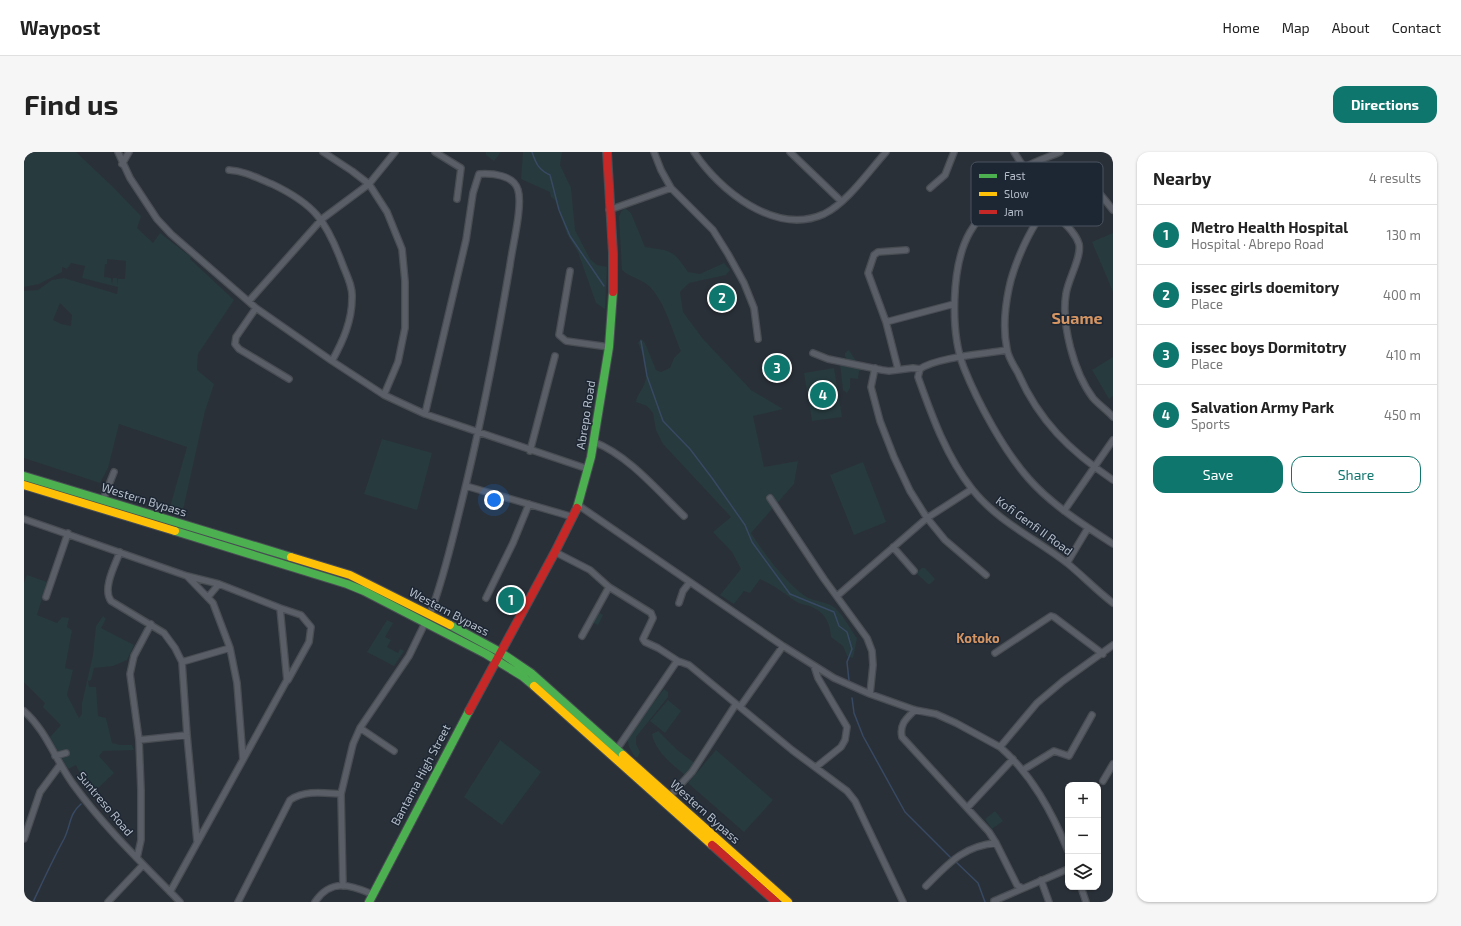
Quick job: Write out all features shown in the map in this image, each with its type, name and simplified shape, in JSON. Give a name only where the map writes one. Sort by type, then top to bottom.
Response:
[{"type":"main road","name":"Abrepo Road","points":[[498,656],[573,517],[578,505],[594,442],[609,347],[613,305],[614,277],[609,210],[607,152]]},
{"type":"main road","name":"Western Bypass","points":[[24,476],[342,573],[367,582],[430,614],[498,656],[544,695],[776,902]]},
{"type":"main road","name":"Western Bypass","points":[[24,485],[341,582],[364,591],[425,623],[498,656],[531,673],[560,696],[788,902]]},
{"type":"main road","points":[[341,582],[342,573]]},
{"type":"main road","name":"Bantama High Street","points":[[371,898],[498,656]]},
{"type":"street","points":[[118,152],[122,164],[130,178],[157,219],[171,234],[256,308],[332,361],[384,395],[426,414],[530,451],[588,469]]},
{"type":"street","points":[[122,164],[129,152]]},
{"type":"street","points":[[324,152],[368,184],[387,212],[402,250],[405,281],[405,328],[402,345],[384,395]]},
{"type":"street","points":[[249,301],[322,219],[368,184],[394,152]]},
{"type":"street","points":[[435,152],[461,168],[457,199]]},
{"type":"street","points":[[654,152],[661,170],[671,188],[713,230],[728,254],[744,283],[754,308],[758,339]]},
{"type":"street","points":[[694,152],[701,163],[724,187],[742,200],[768,214],[786,219],[812,217],[824,213],[841,201],[884,153]]},
{"type":"street","points":[[790,152],[841,201]]},
{"type":"street","points":[[930,188],[945,175],[954,152]]},
{"type":"street","points":[[1014,152],[1020,162]]},
{"type":"street","points":[[1038,162],[1060,152]]},
{"type":"street","points":[[229,170],[245,172],[295,195],[314,210],[322,219],[341,260],[352,296],[351,316],[342,342],[332,361]]},
{"type":"street","points":[[426,414],[466,240],[473,193],[479,174],[502,176],[516,184],[519,191],[518,217],[489,385],[466,486],[444,570],[430,614]]},
{"type":"street","points":[[609,210],[671,188]]},
{"type":"street","points":[[1103,198],[1113,210]]},
{"type":"street","points":[[974,226],[969,233],[959,262],[954,304],[961,358],[964,368],[993,427],[1013,458],[1030,480],[1064,511],[1113,544]]},
{"type":"street","points":[[1036,226],[1017,262],[1009,289],[1005,327],[1007,350],[1030,399],[1040,414],[1078,455],[1113,480]]},
{"type":"street","points":[[1065,226],[1076,238],[1079,244],[1080,254],[1066,294],[1065,318],[1075,361],[1083,382],[1094,399],[1113,417]]},
{"type":"street","points":[[898,369],[886,322],[870,279],[869,268],[874,255],[878,252],[906,250]]},
{"type":"street","points":[[570,271],[559,335],[566,341],[609,347]]},
{"type":"street","points":[[886,322],[954,304]]},
{"type":"street","points":[[256,308],[236,337],[235,344],[239,349],[289,379]]},
{"type":"street","points":[[813,353],[828,359],[889,371],[913,368],[920,369],[940,361],[1007,350]]},
{"type":"street","points":[[530,451],[555,356]]},
{"type":"street","points":[[875,368],[871,387],[880,421],[904,478],[927,518],[945,540],[986,575]]},
{"type":"street","name":"Kofi Genfi II Road","points":[[920,369],[918,377],[936,427],[972,489],[988,505],[1014,526],[1067,563],[1113,603]]},
{"type":"street","points":[[1064,511],[1113,440]]},
{"type":"street","points":[[594,442],[614,452],[684,516]]},
{"type":"street","points":[[103,500],[114,472]]},
{"type":"street","points":[[466,486],[573,517]]},
{"type":"street","points":[[837,596],[927,518],[972,489]]},
{"type":"street","points":[[770,498],[837,596],[860,626],[872,651],[873,665],[870,694]]},
{"type":"street","points":[[486,598],[529,504]]},
{"type":"street","points":[[578,505],[783,646],[834,678],[870,694],[915,710],[936,714],[1000,747],[1023,770],[1041,796],[1065,844]]},
{"type":"street","points":[[24,519],[68,533],[187,576],[219,584],[301,615],[311,627],[309,642],[170,892]]},
{"type":"street","points":[[1067,563],[1088,528]]},
{"type":"street","points":[[46,597],[68,533]]},
{"type":"street","points":[[893,547],[914,571]]},
{"type":"street","points":[[120,552],[107,590],[108,597],[111,601],[151,624],[170,640],[182,662],[197,842]]},
{"type":"street","points":[[555,552],[590,570],[609,587],[651,613],[652,618],[643,639],[645,642],[658,648],[678,661],[689,665],[792,750],[848,791],[855,801],[903,902]]},
{"type":"street","points":[[187,576],[208,597],[216,611],[230,648],[237,682],[243,760]]},
{"type":"street","points":[[679,603],[683,591],[690,582]]},
{"type":"street","points":[[208,597],[219,584]]},
{"type":"street","points":[[582,636],[609,587]]},
{"type":"street","points":[[280,608],[288,680]]},
{"type":"street","points":[[995,653],[1051,616],[1103,654]]},
{"type":"street","points":[[343,886],[341,794],[353,744],[360,728],[409,656],[425,623]]},
{"type":"street","points":[[137,858],[140,850],[141,833],[139,740],[130,674],[134,656],[151,624]]},
{"type":"street","points":[[1000,747],[1037,703],[1063,681],[1103,654],[1113,645]]},
{"type":"street","points":[[670,796],[692,772],[738,705],[783,646]]},
{"type":"street","points":[[182,662],[230,648]]},
{"type":"street","points":[[617,749],[678,661]]},
{"type":"street","points":[[814,666],[818,678],[847,727],[845,740],[841,747],[816,767]]},
{"type":"street","points":[[915,710],[902,725],[902,737],[967,808],[996,843],[1017,885],[1022,888]]},
{"type":"street","name":"Suntreso Road","points":[[24,711],[37,725],[60,765],[74,785],[109,828],[179,902]]},
{"type":"street","points":[[1023,770],[1054,750],[1069,756],[1092,715]]},
{"type":"street","points":[[360,728],[394,751]]},
{"type":"street","points":[[139,740],[187,735]]},
{"type":"street","points":[[55,756],[66,753]]},
{"type":"street","points":[[967,808],[1013,759]]},
{"type":"street","points":[[1103,781],[1113,764]]},
{"type":"street","points":[[24,839],[40,792],[60,765]]},
{"type":"street","points":[[238,902],[290,800],[298,794],[341,794]]},
{"type":"street","points":[[926,886],[957,856],[980,845],[996,843]]},
{"type":"street","points":[[108,902],[143,865]]},
{"type":"street","points":[[994,901],[1065,870]]},
{"type":"street","points":[[1041,880],[1049,902]]},
{"type":"street","points":[[315,902],[327,889],[335,886],[353,887],[371,898]]},
{"type":"street","points":[[1082,890],[1086,902]]},
{"type":"green space","points":[[24,152],[76,152],[141,216],[137,228],[153,243],[160,233],[191,257],[190,259],[234,300],[198,354],[197,370],[214,384],[205,411],[183,510],[170,507],[187,447],[119,424],[108,468],[100,483],[24,458],[24,291],[38,290],[52,280],[64,278],[117,294],[118,287],[82,278],[85,266],[71,263],[67,269],[62,267],[62,272],[39,284],[24,287]],"holes":[[[107,259],[126,261],[125,279],[118,279],[118,285],[117,278],[113,278],[112,284],[111,278],[104,277]],[[60,303],[72,315],[71,326],[61,324],[53,320]]]},
{"type":"green space","points":[[486,152],[501,152],[494,161],[486,155]]},
{"type":"green space","points":[[523,152],[562,152],[560,165],[571,188],[575,230],[590,259],[597,265],[607,267],[605,309],[596,303],[578,252],[567,234],[555,200],[551,197],[550,192],[521,179]]},
{"type":"green space","points":[[625,208],[631,213],[645,247],[667,251],[675,255],[688,272],[700,274],[724,263],[730,270],[726,275],[689,283],[680,292],[683,312],[703,339],[751,390],[783,409],[753,416],[764,467],[798,461],[794,484],[751,533],[775,567],[790,583],[805,596],[832,606],[842,615],[857,638],[853,658],[847,656],[843,646],[831,637],[828,623],[821,612],[817,609],[797,602],[765,581],[760,579],[750,593],[744,591],[734,604],[720,595],[741,569],[732,552],[713,532],[731,517],[663,444],[656,430],[653,413],[647,406],[636,402],[646,377],[645,362],[638,343],[641,339],[645,343],[656,370],[661,372],[670,368],[674,358],[681,351],[664,309],[656,294],[647,284],[622,270],[619,217]]},
{"type":"green space","points":[[1113,233],[1113,292],[1092,242]]},
{"type":"green space","points":[[849,350],[862,370],[859,371],[858,379],[850,378],[850,388],[847,393],[843,390],[840,364],[844,364],[846,367],[850,365],[845,356],[845,353]]},
{"type":"green space","points":[[1113,357],[1113,396],[1109,399],[1092,370]]},
{"type":"green space","points":[[834,368],[842,417],[812,421],[804,373]]},
{"type":"green space","points":[[382,439],[432,453],[417,510],[364,494]]},
{"type":"green space","points":[[863,462],[886,522],[854,535],[830,475]]},
{"type":"green space","points":[[922,568],[925,568],[935,579],[930,584],[928,584],[916,573]]},
{"type":"green space","points":[[27,575],[47,582],[37,615],[57,623],[62,617],[69,618],[67,627],[72,630],[65,668],[73,670],[67,695],[79,718],[82,714],[82,703],[93,655],[96,626],[103,616],[106,619],[101,628],[134,645],[127,660],[113,666],[94,668],[91,680],[88,681],[89,687],[96,687],[98,716],[106,718],[112,743],[132,745],[134,750],[103,751],[99,756],[114,773],[96,790],[87,780],[83,779],[76,765],[68,769],[50,737],[61,725],[43,707],[45,703],[24,682],[24,583]]},
{"type":"green space","points":[[598,612],[603,615],[598,625],[592,622]]},
{"type":"green space","points":[[387,620],[393,623],[385,637],[391,640],[387,647],[398,653],[400,649],[404,651],[394,666],[367,652]]},
{"type":"green space","points":[[664,689],[668,692],[668,697],[636,737],[636,744],[640,752],[638,757],[635,757],[629,747],[627,737]]},
{"type":"green space","points":[[668,700],[681,711],[665,733],[650,721]]},
{"type":"green space","points":[[658,731],[676,749],[697,765],[692,777],[689,778],[661,753],[652,734]]},
{"type":"green space","points":[[500,740],[541,772],[502,825],[464,797]]},
{"type":"green space","points":[[716,750],[773,800],[744,832],[688,783]]},
{"type":"green space","points":[[995,811],[1003,821],[992,829],[985,819]]},
{"type":"waterway","points":[[532,152],[538,166],[550,175],[559,210],[570,236],[604,286]]},
{"type":"waterway","points":[[641,341],[647,376],[663,421],[690,449],[712,478],[745,525],[752,542],[790,594],[834,612],[839,626],[847,632],[852,649],[847,662],[849,681]]},
{"type":"waterway","points":[[852,698],[854,713],[863,736],[905,812],[952,859]]},
{"type":"waterway","points":[[33,902],[64,839],[72,816],[81,804]]},
{"type":"waterway","points":[[955,861],[978,883],[985,902]]},
{"type":"traffic: fast","points":[[577,508],[591,457],[609,347],[613,292]]},
{"type":"traffic: fast","points":[[24,476],[291,557]]},
{"type":"traffic: fast","points":[[175,531],[347,584],[364,591],[486,654],[522,676],[534,686]]},
{"type":"traffic: fast","points":[[450,625],[500,652],[531,673],[623,755]]},
{"type":"traffic: fast","points":[[369,902],[469,711]]},
{"type":"traffic: slow","points":[[24,485],[175,531]]},
{"type":"traffic: slow","points":[[291,557],[350,575],[450,625]]},
{"type":"traffic: slow","points":[[534,686],[712,845]]},
{"type":"traffic: slow","points":[[623,755],[788,902]]},
{"type":"traffic: jam","points":[[607,152],[613,253],[613,292]]},
{"type":"traffic: jam","points":[[469,711],[555,552],[577,508]]},
{"type":"traffic: jam","points":[[712,845],[776,902]]},
{"type":"place","name":"issec girls doemitory","points":[[722,298]]},
{"type":"place","name":"issec boys Dormitotry","points":[[777,368]]},
{"type":"place","name":"Salvation Army Park","points":[[823,395]]},
{"type":"place","name":"Metro Health Hospital","points":[[511,600]]},
{"type":"district","name":"Suame","points":[[1077,318]]},
{"type":"district","name":"Kotoko","points":[[978,638]]}]
